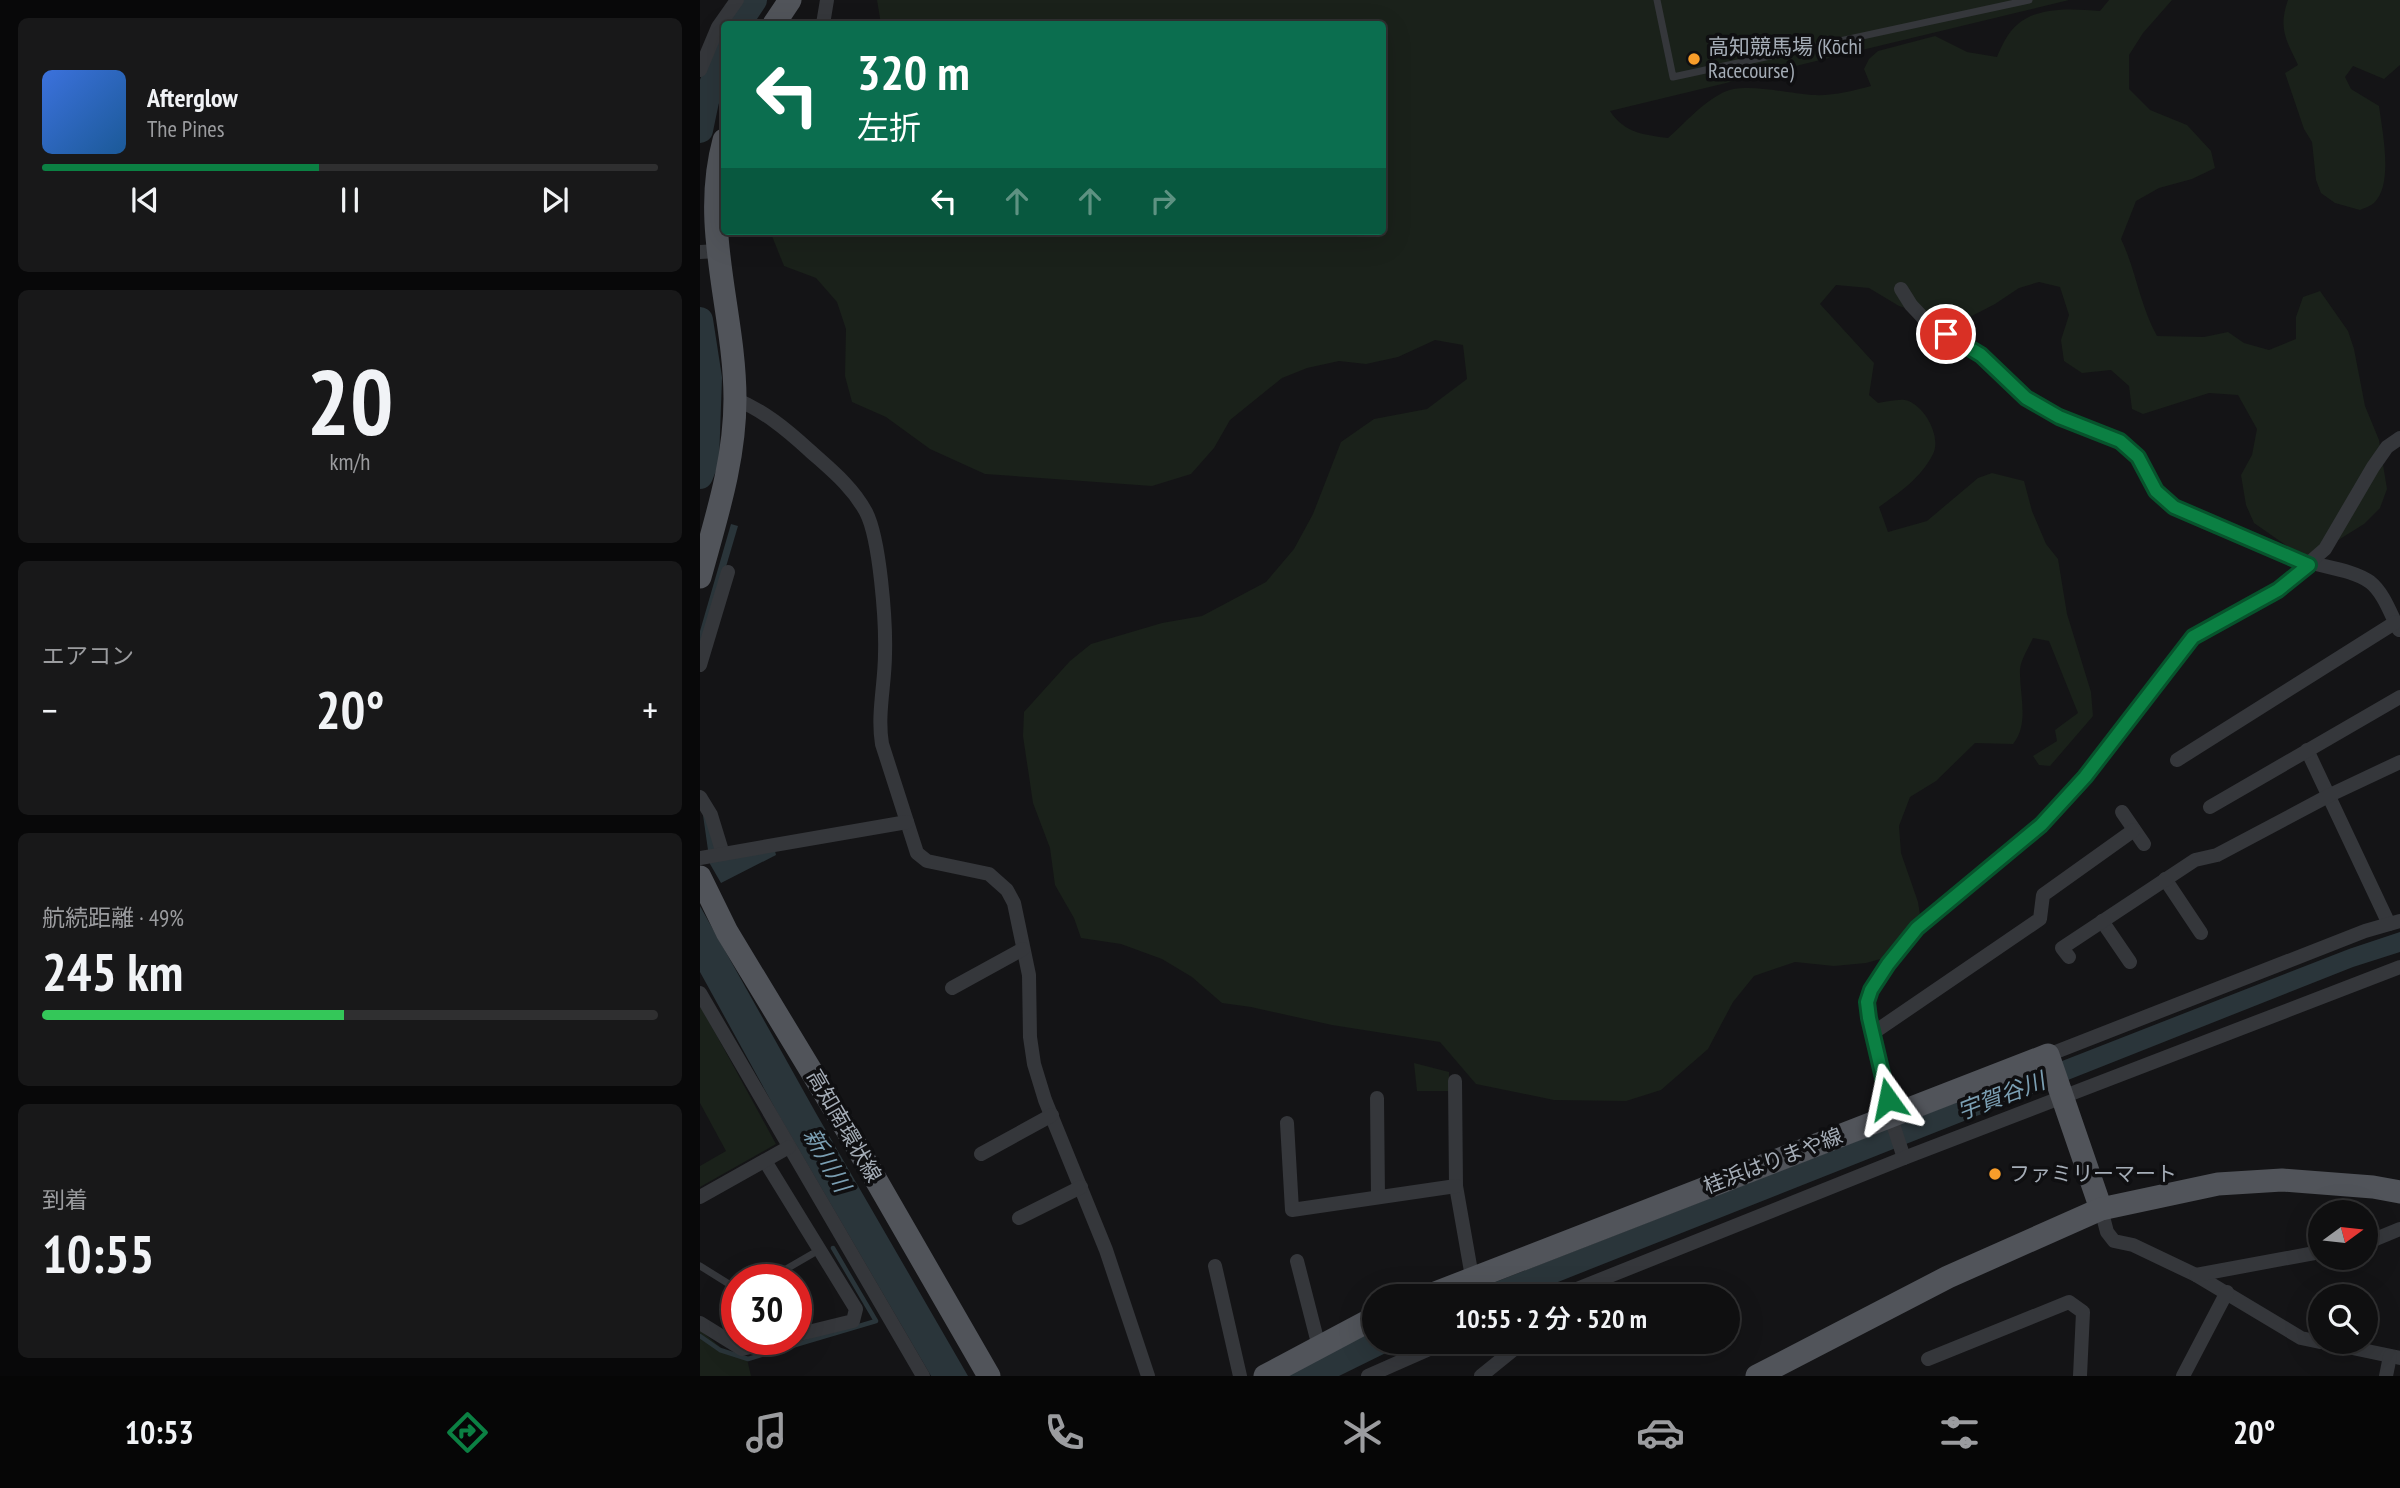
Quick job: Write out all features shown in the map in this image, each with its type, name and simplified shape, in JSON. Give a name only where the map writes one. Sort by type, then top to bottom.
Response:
[{"type":"main road","points":[[776,21],[790,0]]},
{"type":"main road","points":[[700,577],[727,481],[735,399],[733,352],[707,251],[721,153]]},
{"type":"main road","name":"高知南環状線","points":[[710,860],[727,932],[853,1140],[989,1376]]},
{"type":"main road","points":[[2050,1059],[2101,1209]]},
{"type":"main road","name":"桂浜はりまや線","points":[[1456,1284],[2050,1059]]},
{"type":"main road","points":[[1757,1376],[1948,1277],[2101,1209],[2218,1184],[2282,1180],[2373,1187],[2400,1192]]},
{"type":"main road","points":[[1265,1376],[1362,1324]]},
{"type":"street","points":[[722,21],[737,0]]},
{"type":"street","points":[[824,21],[827,0]]},
{"type":"street","points":[[700,70],[721,23]]},
{"type":"street","points":[[1901,289],[1911,305],[1929,324],[1981,355],[2026,398],[2059,417],[2120,441],[2138,457],[2156,491],[2174,507],[2311,564],[2371,582],[2397,619],[2177,760]]},
{"type":"street","points":[[735,399],[751,405],[784,428],[846,483],[867,514],[877,548],[886,654],[879,727],[917,853],[927,862],[989,874],[1007,890],[1014,903],[1029,975],[1030,1037],[1034,1065],[1106,1250],[1148,1376]]},
{"type":"street","points":[[1902,1152],[1892,1120],[1867,1002],[1871,990],[1917,928],[2041,825],[2085,777],[2193,637],[2278,590],[2311,564],[2325,549],[2387,447],[2400,438]]},
{"type":"street","points":[[700,665],[728,572]]},
{"type":"street","points":[[2210,807],[2400,697]]},
{"type":"street","points":[[2050,1059],[2365,931],[2394,923],[2307,750]]},
{"type":"street","points":[[2069,957],[2062,948],[2195,860],[2217,855],[2330,795],[2400,762]]},
{"type":"street","points":[[700,797],[711,815],[710,860],[907,822]]},
{"type":"street","points":[[2122,812],[2144,844]]},
{"type":"street","points":[[1873,1033],[2040,919],[2043,895],[2134,830]]},
{"type":"street","points":[[2165,879],[2201,933]]},
{"type":"street","points":[[2102,921],[2130,962]]},
{"type":"street","points":[[952,988],[1023,949]]},
{"type":"street","points":[[1588,1284],[1902,1152],[2400,967]]},
{"type":"street","points":[[700,993],[923,1376]]},
{"type":"street","points":[[1455,1081],[1456,1186],[1472,1277]]},
{"type":"street","points":[[1377,1098],[1378,1197]]},
{"type":"street","points":[[981,1154],[1052,1115]]},
{"type":"street","points":[[1287,1122],[1292,1210],[1456,1186]]},
{"type":"street","points":[[700,1197],[789,1147]]},
{"type":"street","points":[[765,1161],[856,1309],[853,1321],[812,1331]]},
{"type":"street","points":[[1019,1218],[1081,1187]]},
{"type":"street","points":[[2101,1209],[2107,1232],[2113,1241],[2133,1245],[2196,1275],[2293,1333],[2308,1338]]},
{"type":"street","points":[[2378,1238],[2400,1229]]},
{"type":"street","points":[[2196,1275],[2308,1254]]},
{"type":"street","points":[[1297,1261],[1318,1347]]},
{"type":"street","points":[[1215,1266],[1240,1376]]},
{"type":"street","points":[[1596,1284],[1605,1277]]},
{"type":"street","points":[[2183,1376],[2227,1292]]},
{"type":"street","points":[[1928,1359],[2069,1303],[2083,1312],[2080,1376]]},
{"type":"street","points":[[700,1323],[721,1336]]},
{"type":"street","points":[[1368,1376],[1418,1354]]},
{"type":"street","points":[[1481,1376],[1508,1354]]},
{"type":"street","points":[[2386,1376],[2395,1357]]},
{"type":"lane","points":[[1657,0],[1674,78],[2029,0]]},
{"type":"lane","points":[[795,1264],[820,1250]]},
{"type":"lane","points":[[700,1266],[721,1279]]},
{"type":"shaded area","points":[[877,0],[2069,0],[1610,111],[1628,128],[1643,134],[1668,138],[1707,103],[1731,90],[1754,88],[1813,95],[1850,91],[1871,86],[1864,69],[1869,59],[1878,51],[1935,36],[1967,52],[1997,57],[2014,27],[2036,14],[2058,10],[2100,11],[2109,0],[2172,0],[2143,33],[2129,55],[2129,89],[2150,110],[2187,125],[2211,151],[2215,168],[2192,179],[2159,188],[2136,201],[2121,239],[2151,324],[2157,336],[2204,337],[2228,332],[2244,343],[2269,350],[2296,339],[2296,317],[2303,297],[2320,291],[2348,331],[2365,406],[2379,440],[2387,489],[2380,508],[2364,524],[2311,557],[2287,546],[2254,523],[2246,505],[2241,475],[2252,455],[2257,429],[2238,395],[2209,393],[2143,414],[2132,409],[2129,386],[2111,370],[2082,373],[2064,361],[2061,340],[2069,315],[2060,287],[2039,282],[2019,288],[1966,319],[1928,315],[1899,306],[1869,288],[1836,285],[1820,304],[1874,363],[1869,395],[1878,403],[1905,400],[1912,403],[1925,414],[1935,439],[1933,454],[1928,463],[1909,484],[1879,507],[1888,532],[1927,521],[1978,478],[1992,473],[2024,481],[2032,511],[2046,544],[2058,559],[2067,614],[2091,692],[2093,716],[2050,766],[2039,765],[2033,756],[2057,741],[2055,730],[2078,713],[2049,641],[2033,638],[2021,665],[2022,718],[2018,736],[2013,744],[1975,743],[1936,781],[1910,797],[1899,826],[1901,853],[1918,902],[1923,933],[1902,953],[1866,963],[1834,966],[1795,962],[1754,976],[1733,1002],[1708,1049],[1661,1090],[1626,1101],[1554,1100],[1476,1084],[1440,1042],[1332,1025],[1222,1003],[1192,977],[1162,959],[1121,944],[1081,938],[1074,918],[1055,885],[1050,848],[1033,803],[1023,736],[1024,712],[1070,661],[1091,644],[1162,623],[1202,616],[1266,582],[1294,549],[1313,514],[1341,442],[1374,419],[1427,409],[1467,379],[1463,345],[1435,340],[1398,357],[1366,364],[1339,361],[1307,368],[1282,378],[1230,420],[1214,448],[1191,474],[1152,486],[985,474],[930,449],[886,417],[852,402],[845,376],[846,329],[837,302],[816,278],[784,266],[772,235],[1386,235],[1386,21],[880,21]]},
{"type":"shaded area","points":[[2288,0],[2400,0],[2400,65],[2384,79],[2353,66],[2345,77],[2351,89],[2379,106],[2384,142],[2384,183],[2373,204],[2360,210],[2335,203],[2321,193],[2316,180],[2312,142],[2304,129],[2285,73],[2298,65],[2287,41],[2284,26]]},
{"type":"shaded area","points":[[700,1005],[776,1144],[700,1187],[700,1166],[726,1151],[700,1103]]},
{"type":"shaded area","points":[[1414,1063],[1449,1072],[1449,1091],[1417,1091]]},
{"type":"shaded area","points":[[700,1330],[721,1348],[721,1355],[735,1355],[747,1359],[751,1376],[700,1376]]},
{"type":"water","points":[[731,524],[738,526],[700,655],[700,631]]},
{"type":"water","points":[[706,814],[717,848],[775,851],[776,855],[721,883],[710,864],[703,815]]},
{"type":"water","name":"新川川","points":[[700,906],[968,1376],[931,1376],[777,1112],[700,972]]},
{"type":"water","name":"宇賀谷川","points":[[2400,932],[2400,952],[2353,967],[1553,1284],[1490,1284],[2349,949]]},
{"type":"water","points":[[1362,1336],[1362,1354],[1384,1354],[1339,1376],[1286,1376]]},
{"type":"waterway","points":[[740,21],[754,0]]},
{"type":"waterway","points":[[700,130],[706,101],[721,60]]},
{"type":"waterway","points":[[700,320],[709,378],[706,461],[700,476]]},
{"type":"waterway","points":[[700,1336],[720,1350],[748,1359],[876,1321],[833,1248]]},
{"type":"place","name":"高知競馬場 (Kōchi Racecourse)","points":[[1694,59]]},
{"type":"place","name":"ファミリーマート","points":[[1995,1174]]},
{"type":"route","points":[[1888,1099],[1867,1002],[1871,990],[1888,964],[1917,928],[2041,825],[2085,777],[2193,637],[2278,590],[2309,565],[2174,507],[2156,491],[2138,457],[2120,441],[2059,417],[2026,398],[1981,355],[1946,334]]}]
